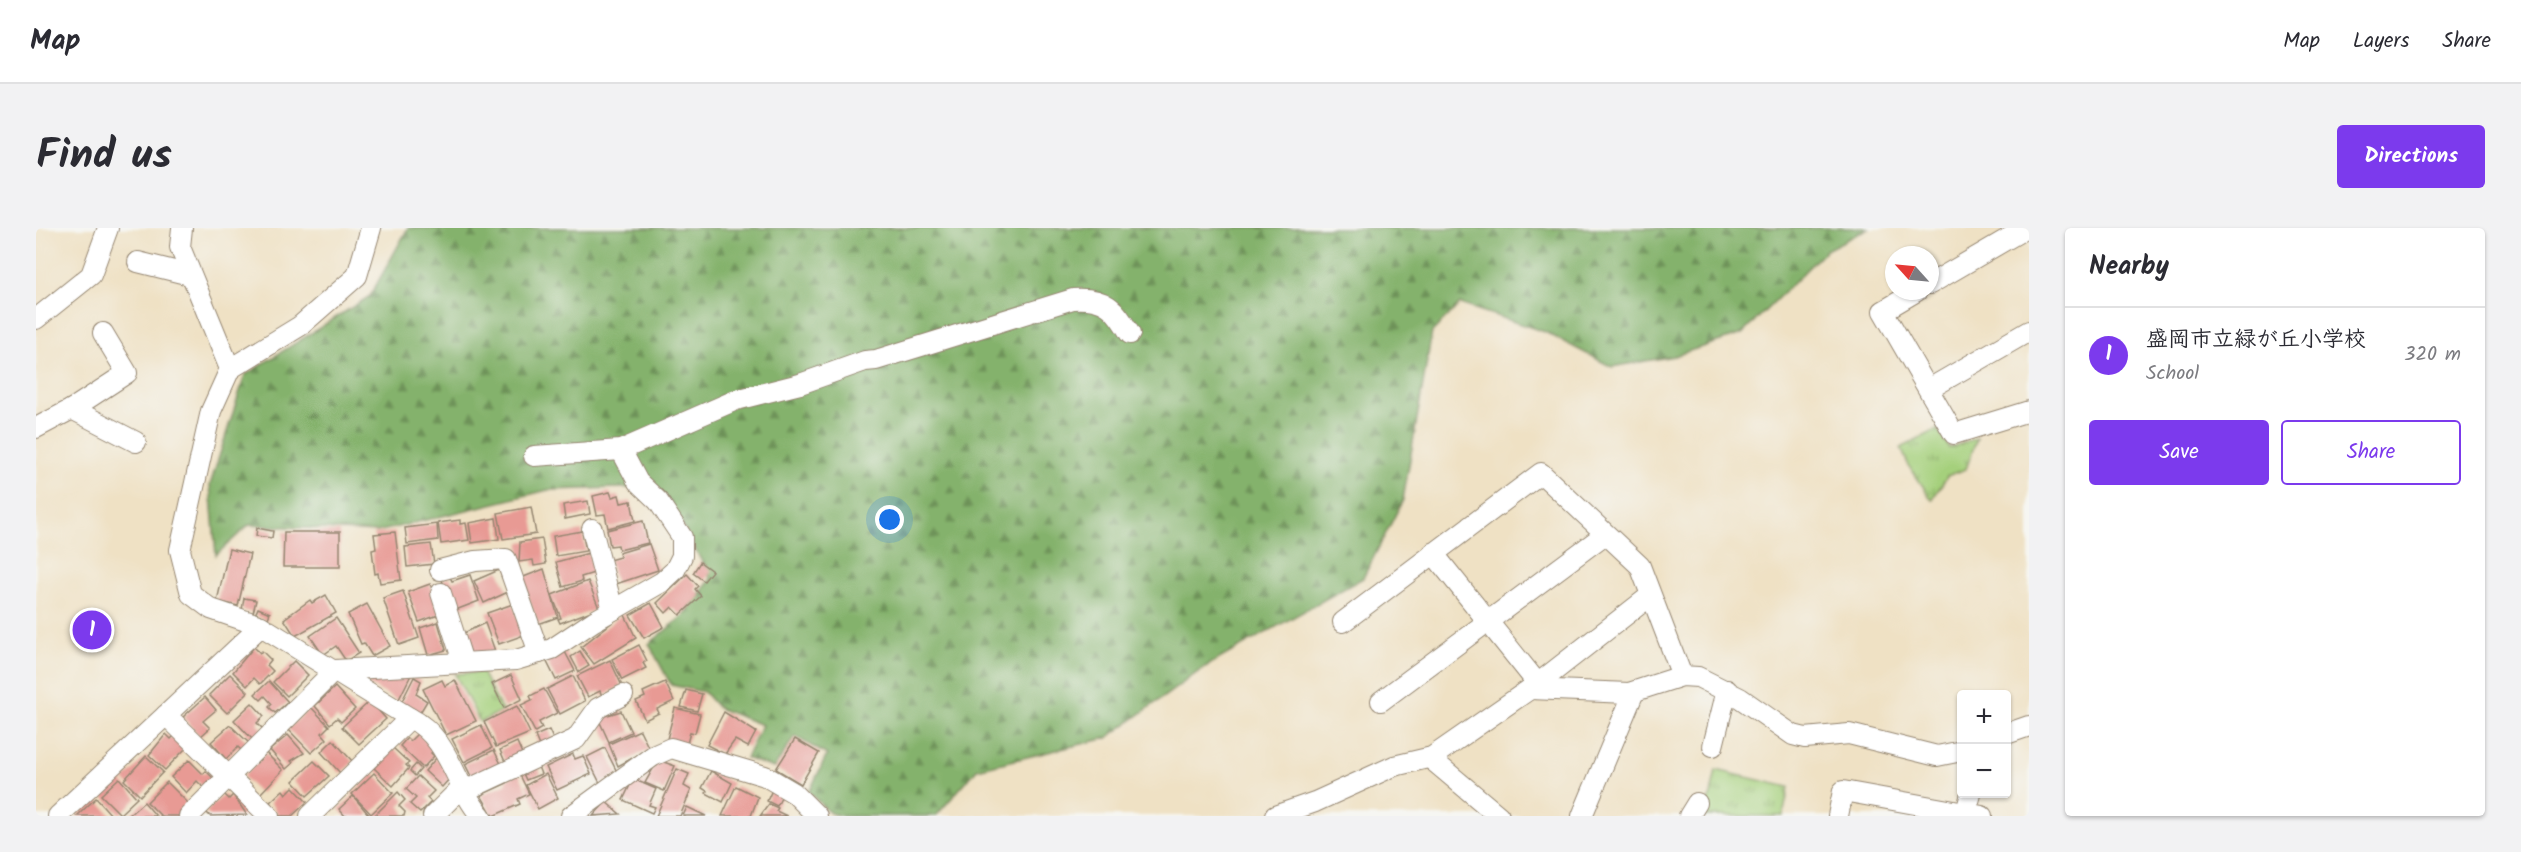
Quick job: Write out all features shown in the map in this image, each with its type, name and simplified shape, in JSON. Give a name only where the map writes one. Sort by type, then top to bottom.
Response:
[{"type":"street","points":[[36,319],[91,275],[108,228]]},
{"type":"street","points":[[182,228],[180,248],[230,369]]},
{"type":"street","points":[[371,228],[357,276],[300,326],[230,369],[211,411],[180,550],[191,594],[211,609],[261,626],[410,718],[442,745],[463,786],[467,799],[481,816]]},
{"type":"street","points":[[1939,279],[2026,228]]},
{"type":"street","points":[[138,262],[190,275]]},
{"type":"street","points":[[534,456],[621,450],[736,400],[800,384],[865,361],[876,360],[1073,299],[1086,298],[1103,302],[1117,310],[1130,334]]},
{"type":"street","points":[[1902,300],[1883,311],[1954,434],[2029,411]]},
{"type":"street","points":[[1929,389],[2029,331]]},
{"type":"street","points":[[36,428],[72,409],[127,373],[103,333]]},
{"type":"street","points":[[72,409],[136,442]]},
{"type":"street","points":[[189,816],[335,670],[463,662],[490,663],[539,653],[552,649],[613,610],[663,582],[675,570],[682,556],[682,537],[658,501],[638,482],[621,450]]},
{"type":"street","points":[[1343,622],[1541,473],[1604,535],[1640,566],[1682,676]]},
{"type":"street","points":[[591,529],[613,610]]},
{"type":"street","points":[[1381,700],[1604,535]]},
{"type":"street","points":[[1433,553],[1487,621],[1534,686],[1612,694],[1634,692],[1682,676],[1698,677],[1727,690],[1793,735],[1805,738],[1849,734],[1937,756],[1957,752]]},
{"type":"street","points":[[440,570],[475,561],[506,559],[539,653]]},
{"type":"street","points":[[441,593],[463,662]]},
{"type":"street","points":[[1275,816],[1313,810],[1394,766],[1430,758],[1534,686],[1650,596]]},
{"type":"street","points":[[58,816],[261,626]]},
{"type":"street","points":[[1713,746],[1727,690]]},
{"type":"street","points":[[1582,816],[1634,692]]},
{"type":"street","points":[[463,786],[471,788],[576,739],[598,708],[623,695]]},
{"type":"street","points":[[166,715],[269,816]]},
{"type":"street","points":[[310,816],[410,718]]},
{"type":"street","points":[[2011,733],[2029,726]]},
{"type":"street","points":[[571,816],[653,756],[671,748],[765,776],[794,793],[817,816]]},
{"type":"street","points":[[1430,758],[1499,816]]},
{"type":"street","points":[[433,816],[463,786]]},
{"type":"street","points":[[1838,816],[1843,791],[1928,811],[1973,807]]},
{"type":"green space","points":[[408,228],[1869,228],[1826,250],[1742,334],[1674,356],[1612,367],[1545,332],[1460,304],[1432,332],[1403,500],[1363,578],[1205,667],[1107,738],[977,769],[936,816],[843,816],[830,813],[809,792],[827,755],[795,736],[774,768],[746,758],[762,725],[718,708],[704,692],[671,685],[649,644],[684,615],[711,579],[677,515],[656,487],[548,490],[377,532],[249,525],[216,555],[210,485],[245,375],[370,296]]},
{"type":"green space","points":[[1938,429],[1949,448],[1977,438],[1966,469],[1947,476],[1932,500],[1908,464],[1901,448]]},
{"type":"green space","points":[[482,672],[502,711],[480,722],[455,674]]},
{"type":"green space","points":[[1716,770],[1789,787],[1783,816],[1698,816],[1711,795]]},
{"type":"building","points":[[610,492],[612,497],[619,495],[621,503],[631,501],[635,521],[608,528],[605,514],[597,515],[593,496]]},
{"type":"building","points":[[588,501],[590,514],[565,519],[563,505]]},
{"type":"building","points":[[531,507],[536,534],[503,539],[498,513]]},
{"type":"building","points":[[496,518],[499,539],[472,543],[469,523]]},
{"type":"building","points":[[460,520],[460,524],[466,523],[469,540],[441,544],[438,523]]},
{"type":"building","points":[[643,521],[648,543],[619,550],[618,545],[610,546],[607,530]]},
{"type":"building","points":[[437,524],[438,540],[407,544],[405,528]]},
{"type":"building","points":[[257,528],[273,531],[272,538],[256,536]]},
{"type":"building","points":[[582,531],[586,551],[556,556],[553,536]]},
{"type":"building","points":[[284,532],[340,532],[340,567],[283,567]]},
{"type":"building","points":[[395,532],[401,580],[380,583],[378,573],[375,574],[372,550],[376,549],[374,534]]},
{"type":"building","points":[[542,539],[546,564],[534,566],[533,560],[519,562],[520,542]]},
{"type":"building","points":[[431,544],[434,564],[407,567],[405,547]]},
{"type":"building","points":[[649,544],[658,570],[616,584],[609,560],[620,557],[619,553]]},
{"type":"building","points":[[229,549],[250,554],[238,606],[217,601]]},
{"type":"building","points":[[589,553],[594,573],[581,577],[582,581],[563,587],[556,562]]},
{"type":"building","points":[[700,562],[712,571],[704,581],[693,573]]},
{"type":"building","points":[[544,569],[558,617],[538,624],[521,578]]},
{"type":"building","points":[[499,570],[508,592],[484,603],[474,581]]},
{"type":"building","points":[[687,574],[698,586],[695,589],[701,596],[680,615],[672,607],[666,613],[657,603]]},
{"type":"building","points":[[470,575],[479,601],[453,611],[442,580],[450,577],[452,581]]},
{"type":"building","points":[[588,581],[599,608],[560,623],[558,619],[561,618],[552,595]]},
{"type":"building","points":[[430,584],[441,614],[419,622],[408,592]]},
{"type":"building","points":[[403,591],[419,638],[399,645],[383,598]]},
{"type":"building","points":[[326,595],[336,613],[295,636],[284,619],[310,600],[312,603]]},
{"type":"building","points":[[244,598],[256,600],[253,613],[242,610]]},
{"type":"building","points":[[651,603],[664,627],[644,638],[630,615]]},
{"type":"building","points":[[367,604],[390,646],[372,656],[364,643],[361,644],[348,614]]},
{"type":"building","points":[[513,604],[524,635],[499,644],[487,613]]},
{"type":"building","points":[[258,608],[270,613],[267,621],[255,615]]},
{"type":"building","points":[[624,613],[636,638],[594,664],[581,647]]},
{"type":"building","points":[[336,618],[359,653],[346,661],[336,646],[323,655],[310,636]]},
{"type":"building","points":[[438,622],[446,650],[428,655],[420,628]]},
{"type":"building","points":[[485,623],[495,651],[480,655],[479,652],[471,654],[464,633]]},
{"type":"building","points":[[639,645],[647,661],[643,663],[646,668],[622,680],[612,659]]},
{"type":"building","points":[[254,647],[271,660],[267,665],[273,671],[260,684],[254,678],[247,686],[233,672]]},
{"type":"building","points":[[564,650],[575,671],[556,680],[546,660]]},
{"type":"building","points":[[580,651],[589,666],[579,672],[571,657]]},
{"type":"building","points":[[610,660],[622,686],[602,696],[600,691],[588,697],[577,676]]},
{"type":"building","points":[[294,661],[308,675],[287,696],[273,682]]},
{"type":"building","points":[[230,674],[248,692],[227,713],[209,695]]},
{"type":"building","points":[[411,675],[398,701],[366,683],[370,676]]},
{"type":"building","points":[[511,675],[522,699],[504,708],[492,684]]},
{"type":"building","points":[[573,676],[585,701],[560,714],[547,689]]},
{"type":"building","points":[[414,677],[421,681],[416,694],[427,701],[418,716],[400,705]]},
{"type":"building","points":[[442,680],[445,686],[455,680],[476,721],[446,735],[423,689]]},
{"type":"building","points":[[269,681],[288,702],[275,713],[269,707],[272,704],[265,696],[261,700],[255,694]]},
{"type":"building","points":[[665,682],[674,701],[657,709],[659,713],[645,720],[636,701],[645,697],[643,692]]},
{"type":"building","points":[[335,687],[355,709],[341,722],[337,718],[330,724],[315,706]]},
{"type":"building","points":[[544,689],[557,713],[539,722],[542,728],[535,732],[521,705],[532,700],[530,696]]},
{"type":"building","points":[[686,690],[702,694],[697,711],[681,707]]},
{"type":"building","points":[[205,697],[216,710],[203,721],[210,728],[200,737],[183,717]]},
{"type":"building","points":[[370,701],[386,719],[359,744],[342,727]]},
{"type":"building","points":[[252,703],[264,716],[257,723],[264,730],[253,740],[234,720]]},
{"type":"building","points":[[517,706],[530,733],[496,747],[484,722]]},
{"type":"building","points":[[311,707],[329,726],[322,733],[327,739],[311,753],[288,729]]},
{"type":"building","points":[[675,708],[700,714],[695,733],[690,732],[687,744],[667,739]]},
{"type":"building","points":[[621,711],[631,732],[609,742],[598,718]]},
{"type":"building","points":[[724,712],[756,732],[748,747],[735,740],[725,754],[707,745]]},
{"type":"building","points":[[230,725],[250,744],[242,751],[238,747],[226,759],[211,742]]},
{"type":"building","points":[[481,725],[492,748],[464,762],[452,739]]},
{"type":"building","points":[[549,730],[553,739],[539,746],[535,736]]},
{"type":"building","points":[[640,730],[649,749],[618,766],[609,744]]},
{"type":"building","points":[[418,733],[435,749],[431,753],[434,756],[423,768],[400,746],[407,738],[410,741]]},
{"type":"building","points":[[166,734],[171,739],[174,736],[186,748],[165,770],[149,755]]},
{"type":"building","points":[[288,735],[304,753],[291,761],[293,763],[286,769],[270,750]]},
{"type":"building","points":[[795,739],[819,753],[801,784],[776,769]]},
{"type":"building","points":[[333,740],[353,762],[341,774],[321,752]]},
{"type":"building","points":[[517,742],[523,756],[506,764],[500,750]]},
{"type":"building","points":[[393,748],[409,763],[406,765],[409,768],[393,786],[374,768]]},
{"type":"building","points":[[605,748],[618,774],[600,783],[587,757]]},
{"type":"building","points":[[494,750],[502,766],[473,780],[465,764]]},
{"type":"building","points":[[266,753],[283,770],[260,794],[243,776]]},
{"type":"building","points":[[573,754],[575,759],[583,756],[591,774],[557,790],[546,767]]},
{"type":"building","points":[[146,756],[163,772],[140,796],[124,780]]},
{"type":"building","points":[[436,758],[451,772],[451,777],[442,787],[425,771]]},
{"type":"building","points":[[189,760],[203,774],[206,771],[214,779],[205,789],[197,781],[186,793],[171,777]]},
{"type":"building","points":[[658,760],[675,766],[664,791],[645,783]]},
{"type":"building","points":[[314,761],[329,776],[307,796],[293,781]]},
{"type":"building","points":[[416,764],[421,769],[415,776],[410,771]]},
{"type":"building","points":[[537,764],[541,774],[526,780],[522,771]]},
{"type":"building","points":[[677,769],[689,774],[684,786],[691,790],[680,816],[656,816]]},
{"type":"building","points":[[711,771],[732,783],[723,802],[706,793],[707,791],[702,788]]},
{"type":"building","points":[[374,773],[393,793],[371,814],[352,794]]},
{"type":"building","points":[[519,773],[529,794],[518,799],[520,804],[493,816],[481,795],[507,783],[506,780]]},
{"type":"building","points":[[546,774],[558,798],[538,809],[526,785]]},
{"type":"building","points":[[418,776],[434,791],[427,798],[431,802],[420,813],[410,804],[416,798],[406,789]]},
{"type":"building","points":[[119,778],[137,798],[120,814],[101,795]]},
{"type":"building","points":[[633,779],[656,789],[649,805],[655,807],[652,813],[623,800]]},
{"type":"building","points":[[167,782],[190,805],[179,816],[161,816],[147,802]]},
{"type":"building","points":[[736,786],[758,797],[751,816],[722,816]]},
{"type":"building","points":[[293,787],[307,802],[292,816],[279,816],[270,802],[283,790],[286,794]]},
{"type":"building","points":[[772,790],[783,794],[777,806],[767,801]]},
{"type":"building","points":[[398,792],[405,800],[399,806],[405,812],[404,816],[374,816]]},
{"type":"building","points":[[224,794],[229,799],[233,795],[247,815],[210,816],[206,812]]},
{"type":"building","points":[[353,796],[368,816],[345,816],[339,809]]},
{"type":"building","points":[[96,798],[112,816],[77,816]]},
{"type":"building","points":[[144,802],[156,816],[128,816]]},
{"type":"building","points":[[606,802],[620,814],[593,816]]},
{"type":"building","points":[[769,804],[778,808],[776,811],[787,816],[760,816]]},
{"type":"building","points":[[687,807],[706,816],[683,816]]},
{"type":"place","name":"盛岡市立緑が丘小学校","points":[[92,630]]}]
